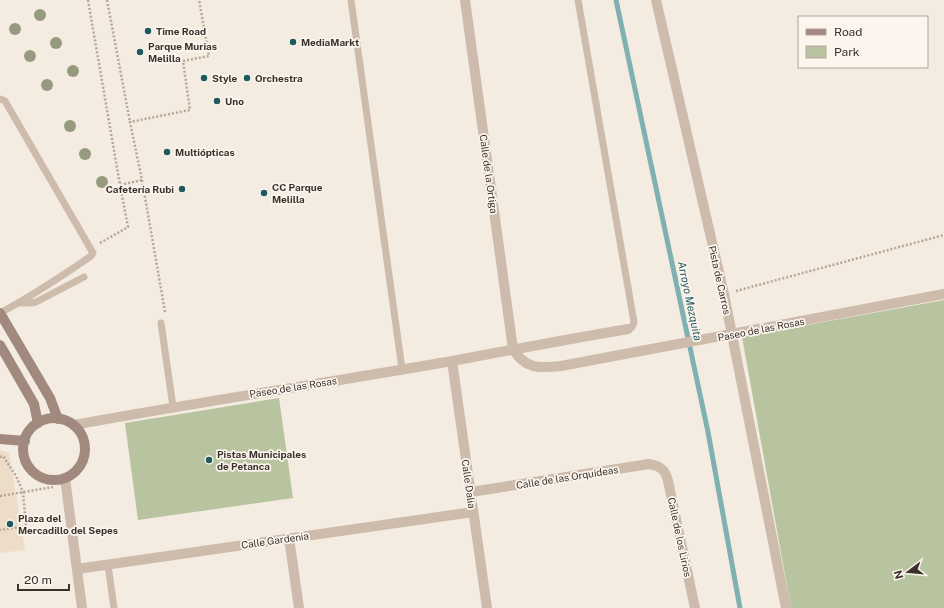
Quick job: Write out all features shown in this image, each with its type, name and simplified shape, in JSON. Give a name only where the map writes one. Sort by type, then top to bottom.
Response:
[{"type":"street","name":"Calle de la Ortiga","points":[[465,0],[513,349]]},
{"type":"street","name":"Pista de Carros","points":[[656,0],[724,294],[786,608]]},
{"type":"street","name":"Paseo de las Rosas","points":[[513,349],[518,357],[537,368],[562,366],[944,294]]},
{"type":"street","points":[[0,313],[50,398],[58,419]]},
{"type":"street","name":"Paseo de las Rosas","points":[[74,425],[628,330]]},
{"type":"street","points":[[0,345],[34,404],[38,423]]},
{"type":"street","name":"Calle Dalia","points":[[452,361],[486,608]]},
{"type":"street","points":[[48,419],[58,419],[74,425],[80,431],[85,446],[85,455],[78,469],[65,482],[45,479],[33,472],[26,461],[24,454],[25,441],[30,430],[38,423],[48,419]]},
{"type":"street","points":[[0,439],[25,441]]},
{"type":"street","name":"Calle de las Orquídeas","points":[[470,492],[649,464],[662,468]]},
{"type":"street","name":"Calle de los Lirios","points":[[662,468],[666,473],[668,481],[695,608]]},
{"type":"street","points":[[65,482],[82,608]]},
{"type":"street","name":"Calle Gardenia","points":[[77,569],[473,512]]},
{"type":"street","points":[[289,538],[299,608]]},
{"type":"lane","points":[[351,0],[402,369]]},
{"type":"lane","points":[[578,0],[634,322],[632,327],[628,330]]},
{"type":"lane","points":[[0,98],[5,101],[93,253],[92,256],[20,303],[0,313]]},
{"type":"lane","points":[[20,303],[36,302],[84,277]]},
{"type":"lane","points":[[161,323],[173,407]]},
{"type":"lane","points":[[108,564],[114,608]]},
{"type":"path","points":[[88,0],[120,184],[142,180]]},
{"type":"path","points":[[107,0],[166,314]]},
{"type":"path","points":[[130,122],[190,110],[183,61],[209,56],[199,0]]},
{"type":"path","points":[[724,294],[944,235]]},
{"type":"path","points":[[0,457],[3,456],[16,476],[23,492],[26,526],[0,530]]},
{"type":"path","points":[[0,496],[65,482]]},
{"type":"green space","points":[[944,300],[944,608],[791,608],[742,337]]},
{"type":"green space","name":"Pistas Municipales de Petanca","points":[[279,398],[293,498],[138,520],[125,423]]},
{"type":"shaded area","name":"Plaza del Mercadillo del Sepes","points":[[0,450],[9,453],[25,550],[0,553]]},
{"type":"waterway","name":"Arroyo Mezquita","points":[[616,0],[708,432],[740,608]]},
{"type":"place","name":"Time Road","points":[[148,31]]},
{"type":"place","name":"MediaMarkt","points":[[293,42]]},
{"type":"place","name":"Parque Murias Melilla","points":[[140,52]]},
{"type":"place","name":"Style","points":[[204,78]]},
{"type":"place","name":"Orchestra","points":[[247,78]]},
{"type":"place","name":"Uno","points":[[217,101]]},
{"type":"place","name":"Multiópticas","points":[[167,152]]},
{"type":"place","name":"Cafetería Rubi","points":[[182,189]]},
{"type":"place","name":"CC Parque Melilla","points":[[264,193]]},
{"type":"place","name":"Pistas Municipales de Petanca","points":[[209,460]]},
{"type":"place","name":"Plaza del Mercadillo del Sepes","points":[[10,524]]}]
